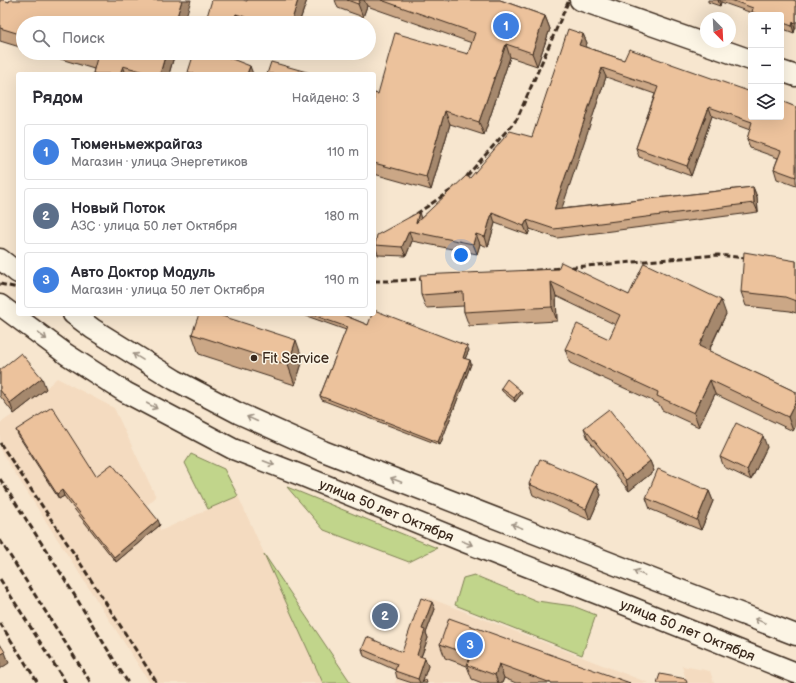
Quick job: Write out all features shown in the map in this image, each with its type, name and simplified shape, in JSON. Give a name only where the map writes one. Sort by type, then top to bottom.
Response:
[{"type":"main road","points":[[580,0],[748,59]]},
{"type":"main road","points":[[784,72],[796,76]]},
{"type":"main road","points":[[0,259],[16,271]]},
{"type":"main road","name":"улица 50 лет Октября","points":[[0,304],[66,354],[125,392],[233,449],[796,673]]},
{"type":"main road","points":[[76,316],[93,329],[175,380],[238,413],[323,452],[796,635]]},
{"type":"main road","points":[[303,476],[301,466],[303,459],[308,453],[323,452]]},
{"type":"shaded area","points":[[57,378],[114,408],[156,497],[145,507],[160,525],[160,531],[238,496],[323,683],[150,683],[0,450],[0,423],[14,414]]},
{"type":"shaded area","points":[[424,596],[641,680],[649,683],[395,683]]},
{"type":"shaded area","points":[[682,666],[710,671],[714,683],[687,683]]},
{"type":"green space","points":[[191,454],[224,469],[238,496],[208,509],[185,463]]},
{"type":"green space","points":[[287,487],[437,548],[409,562],[324,530]]},
{"type":"green space","points":[[264,554],[351,683],[323,683]]},
{"type":"green space","points":[[474,575],[537,601],[573,606],[596,615],[582,655],[455,605],[463,578]]},
{"type":"building","points":[[0,0],[9,2],[10,0],[182,0],[177,16],[16,16],[16,33],[0,28]]},
{"type":"building","points":[[212,0],[298,0],[293,16],[242,16],[236,14],[235,16],[207,16]]},
{"type":"building","points":[[347,0],[360,0],[358,4]]},
{"type":"building","points":[[381,0],[500,0],[545,16],[532,53],[506,44],[479,122],[445,111],[426,177],[376,164],[376,94],[378,94],[395,33],[468,54],[475,33]]},
{"type":"building","points":[[731,0],[796,1],[796,23],[793,22],[792,26],[784,23],[784,12],[752,12],[753,8]]},
{"type":"building","points":[[568,29],[583,34],[579,45],[624,60],[629,49],[748,91],[748,120],[784,120],[784,102],[796,107],[796,177],[774,169],[781,151],[747,139],[752,122],[709,107],[687,166],[636,148],[658,87],[602,68],[554,210],[753,187],[754,203],[554,229],[527,220],[524,226],[492,213],[485,237],[476,234],[473,244],[409,231],[402,247],[376,245],[377,235],[419,212],[416,223],[466,176],[470,178],[510,131],[532,137]]},
{"type":"building","points":[[96,60],[164,60],[161,72],[145,72],[123,66],[121,72],[93,72]]},
{"type":"building","points":[[192,60],[235,60],[250,66],[248,72],[188,72]]},
{"type":"building","points":[[271,62],[307,72],[268,72]]},
{"type":"building","points":[[744,252],[796,261],[796,301],[785,297],[741,292]]},
{"type":"building","points":[[561,262],[629,295],[644,263],[721,300],[699,346],[796,392],[796,401],[788,417],[710,380],[694,413],[657,396],[658,392],[565,349],[577,324],[609,339],[620,315],[551,282],[552,307],[464,312],[463,292],[421,295],[420,275],[558,269]]},
{"type":"building","points":[[376,311],[467,346],[463,358],[470,360],[438,442],[320,396],[347,327],[316,316],[346,316],[368,325],[371,316],[376,316]]},
{"type":"building","points":[[198,316],[222,316],[296,340],[288,365],[192,334]]},
{"type":"building","points":[[21,353],[42,378],[10,403],[0,390],[0,370]]},
{"type":"building","points":[[507,379],[520,390],[514,398],[501,388]]},
{"type":"building","points":[[52,407],[96,476],[112,464],[158,520],[114,557],[62,490],[57,494],[16,430]]},
{"type":"building","points":[[609,409],[650,461],[626,480],[584,428]]},
{"type":"building","points":[[736,423],[763,436],[747,470],[720,457]]},
{"type":"building","points":[[540,459],[597,484],[586,509],[529,484]]},
{"type":"building","points":[[658,469],[709,491],[697,520],[646,498]]},
{"type":"building","points":[[421,598],[432,602],[422,629],[425,630],[417,655],[425,658],[418,679],[395,671],[397,664],[362,649],[367,637],[402,652]]},
{"type":"building","points":[[449,618],[630,683],[551,683],[499,664],[495,675],[467,665],[471,655],[440,644]]},
{"type":"building","points":[[0,644],[5,652],[0,655]]},
{"type":"building","points":[[660,674],[686,679],[687,683],[657,683]]},
{"type":"railway","points":[[409,219],[460,184],[517,119],[569,0]]},
{"type":"railway","points":[[526,271],[718,255],[755,259]]},
{"type":"railway","points":[[376,281],[432,278]]},
{"type":"railway","points":[[0,284],[16,288]]},
{"type":"railway","points":[[0,443],[75,555],[157,683]]},
{"type":"railway","points":[[0,479],[64,578],[128,683]]},
{"type":"railway","points":[[0,540],[91,683]]},
{"type":"railway","points":[[0,579],[66,683]]},
{"type":"railway","points":[[0,623],[38,683]]},
{"type":"place","name":"Тюменьмежрайгаз","points":[[506,26]]},
{"type":"place","name":"Fit Service","points":[[254,358]]},
{"type":"place","name":"Новый Поток","points":[[385,616]]},
{"type":"place","name":"Авто Доктор Модуль","points":[[470,645]]}]
